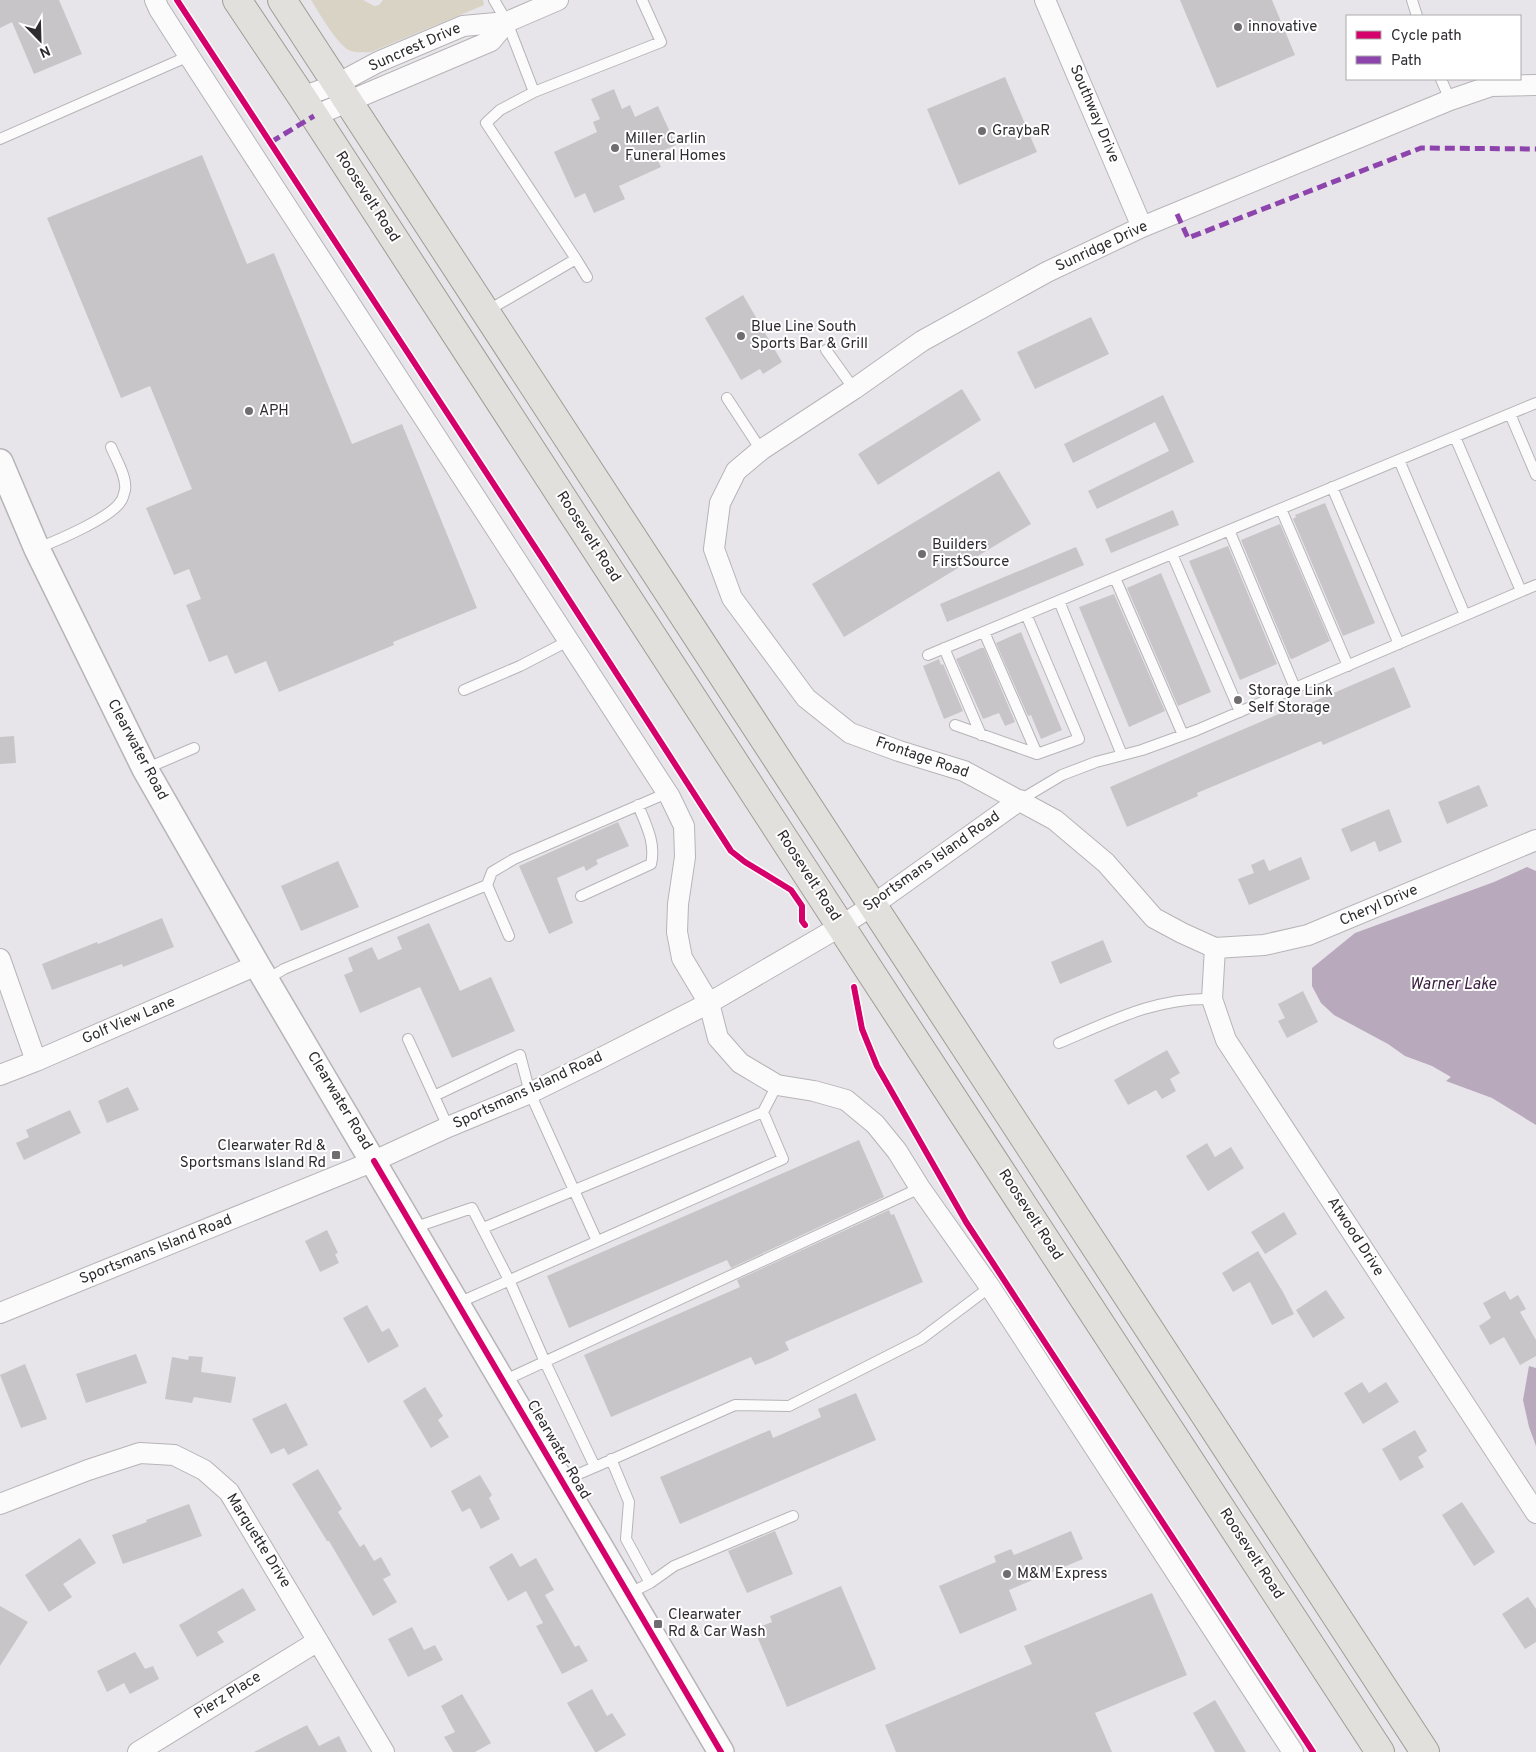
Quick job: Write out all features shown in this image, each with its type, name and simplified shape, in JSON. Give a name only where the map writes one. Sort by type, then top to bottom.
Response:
[{"type":"main road","name":"Roosevelt Road","points":[[237,0],[308,106],[1380,1752]]},
{"type":"main road","points":[[282,0],[1425,1752]]},
{"type":"street","points":[[155,0],[189,56],[667,793],[684,826],[685,857],[678,904],[677,932],[682,958],[709,1003],[718,1038],[740,1063],[776,1084],[814,1091],[846,1100],[875,1124],[897,1152],[990,1287],[1293,1752]]},
{"type":"street","points":[[308,106],[343,93],[396,80],[491,41],[507,22],[558,0]]},
{"type":"street","name":"Southway Drive","points":[[1045,0],[1142,228]]},
{"type":"street","name":"Sunridge Drive","points":[[720,503],[736,471],[761,450],[854,389],[922,341],[1047,272],[1142,228],[1450,100],[1491,86],[1536,85]]},
{"type":"street","name":"Clearwater Road","points":[[0,462],[37,549],[144,769],[721,1752]]},
{"type":"street","name":"Frontage Road","points":[[720,503],[714,549],[732,598],[806,698],[850,733],[899,751],[964,771],[1054,820],[1106,863],[1154,918],[1215,948]]},
{"type":"street","name":"Sportsmans Island Road","points":[[0,1313],[374,1161],[448,1127],[530,1094],[709,1003],[841,926],[1020,800]]},
{"type":"street","name":"Cheryl Drive","points":[[1215,948],[1264,944],[1308,935],[1536,840]]},
{"type":"street","name":"Atwood Drive","points":[[1215,948],[1212,999],[1226,1040],[1536,1512]]},
{"type":"street","points":[[0,959],[36,1061]]},
{"type":"street","name":"Golf View Lane","points":[[0,1075],[262,972]]},
{"type":"street","name":"Marquette Drive","points":[[0,1504],[88,1470],[140,1453],[174,1456],[204,1470],[230,1492],[384,1752]]},
{"type":"street","name":"Pierz Place","points":[[138,1752],[318,1641]]},
{"type":"lane","points":[[494,0],[507,22],[534,92]]},
{"type":"lane","points":[[587,277],[486,123],[500,110],[534,92],[661,42],[642,0]]},
{"type":"lane","points":[[1412,0],[1417,15]]},
{"type":"lane","points":[[0,139],[189,56]]},
{"type":"lane","points":[[1440,80],[1450,100]]},
{"type":"lane","points":[[486,312],[576,258]]},
{"type":"lane","points":[[826,350],[854,389]]},
{"type":"lane","points":[[727,398],[761,450]]},
{"type":"lane","points":[[928,655],[1536,403]]},
{"type":"lane","points":[[1510,414],[1536,475]]},
{"type":"lane","points":[[1455,437],[1521,591]]},
{"type":"lane","points":[[37,549],[66,537],[90,524],[121,502],[126,489],[123,476],[111,447]]},
{"type":"lane","points":[[1399,460],[1464,615]]},
{"type":"lane","points":[[1332,488],[1399,644]]},
{"type":"lane","points":[[1281,508],[1348,666]]},
{"type":"lane","points":[[1229,530],[1295,688]]},
{"type":"lane","points":[[1172,554],[1240,712]]},
{"type":"lane","points":[[1115,578],[1183,735]]},
{"type":"lane","points":[[1020,800],[1062,775],[1096,762],[1183,735],[1536,585]]},
{"type":"lane","points":[[1059,601],[1122,755]]},
{"type":"lane","points":[[955,726],[1037,754],[1080,739],[1026,614]]},
{"type":"lane","points":[[984,632],[1037,754]]},
{"type":"lane","points":[[464,690],[520,666],[568,641]]},
{"type":"lane","points":[[944,648],[981,735]]},
{"type":"lane","points":[[144,769],[194,748]]},
{"type":"lane","points":[[509,936],[487,885],[492,872],[514,859],[667,793]]},
{"type":"lane","points":[[581,896],[651,864],[654,854],[652,838],[638,805]]},
{"type":"lane","points":[[262,972],[284,969],[487,885]]},
{"type":"lane","points":[[1059,1043],[1131,1013],[1161,1003],[1191,998],[1212,999]]},
{"type":"lane","points":[[408,1039],[448,1127]]},
{"type":"lane","points":[[434,1096],[520,1054],[530,1094],[597,1241]]},
{"type":"lane","points":[[483,1228],[763,1112],[776,1084]]},
{"type":"lane","points":[[458,1303],[784,1159],[763,1112]]},
{"type":"lane","points":[[503,1381],[920,1188]]},
{"type":"lane","points":[[413,1228],[472,1208],[509,1280],[594,1467]]},
{"type":"lane","points":[[562,1481],[735,1405],[789,1406],[921,1339],[990,1287]]},
{"type":"lane","points":[[611,1459],[629,1502],[626,1539],[650,1583]]},
{"type":"lane","points":[[628,1594],[650,1583],[674,1566],[794,1516]]},
{"type":"shaded area","points":[[311,0],[363,0],[374,6],[379,5],[383,0],[483,0],[484,5],[371,52],[358,52],[351,51],[341,43]]},
{"type":"water","name":"Warner Lake","points":[[1527,867],[1536,871],[1536,1125],[1492,1098],[1446,1081],[1451,1077],[1432,1066],[1405,1056],[1388,1044],[1334,1015],[1321,1003],[1312,986],[1312,968],[1355,933],[1494,882]]},
{"type":"water","points":[[1529,1366],[1536,1368],[1536,1446],[1529,1427],[1523,1400]]},
{"type":"building","points":[[0,0],[59,0],[82,54],[34,74],[12,22],[0,28]]},
{"type":"building","name":"innovative","points":[[1180,0],[1272,0],[1295,55],[1217,88]]},
{"type":"building","name":"GraybaR","points":[[1005,77],[1037,152],[959,185],[927,109]]},
{"type":"building","name":"Miller Carlin Funeral Homes","points":[[614,89],[622,109],[630,105],[635,117],[658,106],[676,145],[655,154],[661,167],[619,186],[625,199],[594,213],[585,193],[575,198],[554,152],[597,132],[593,122],[600,119],[591,99]]},
{"type":"building","name":"APH","points":[[202,155],[247,264],[274,253],[352,444],[402,424],[477,608],[393,642],[394,645],[279,692],[266,661],[235,674],[227,655],[209,662],[186,605],[201,599],[189,569],[174,575],[146,508],[192,489],[150,386],[121,398],[47,218]]},
{"type":"building","name":"Blue Line South Sports Bar & Grill","points":[[743,295],[782,362],[763,374],[760,369],[741,380],[705,318]]},
{"type":"building","points":[[1091,317],[1109,354],[1035,389],[1017,352]]},
{"type":"building","points":[[962,389],[981,420],[878,485],[858,454]]},
{"type":"building","points":[[1163,395],[1194,462],[1097,509],[1088,491],[1169,451],[1155,422],[1073,463],[1064,444]]},
{"type":"building","name":"Builders FirstSource","points":[[999,471],[1031,524],[844,637],[812,584]]},
{"type":"building","points":[[1325,503],[1375,623],[1343,636],[1293,519],[1296,517],[1295,515]]},
{"type":"building","points":[[1173,510],[1179,525],[1111,553],[1105,539]]},
{"type":"building","points":[[1280,524],[1330,641],[1292,659],[1241,540]]},
{"type":"building","points":[[1228,546],[1277,664],[1240,680],[1189,561]]},
{"type":"building","points":[[1076,547],[1084,565],[947,622],[940,604]]},
{"type":"building","points":[[1161,573],[1211,692],[1178,706],[1127,588]]},
{"type":"building","points":[[1114,594],[1165,711],[1129,727],[1079,607]]},
{"type":"building","points":[[1021,632],[1062,730],[1041,739],[1031,715],[1028,716],[996,643]]},
{"type":"building","points":[[984,648],[1015,722],[1005,726],[999,713],[983,719],[956,659]]},
{"type":"building","points":[[939,659],[941,665],[943,664],[963,711],[944,719],[923,666]]},
{"type":"building","points":[[1394,667],[1411,707],[1323,745],[1321,741],[1197,793],[1198,796],[1127,827],[1110,787],[1293,708],[1294,710]]},
{"type":"building","points":[[14,736],[16,763],[0,764],[0,737]]},
{"type":"building","points":[[1479,785],[1488,806],[1447,824],[1438,802]]},
{"type":"building","points":[[1389,809],[1402,842],[1379,852],[1375,841],[1351,852],[1341,829]]},
{"type":"building","points":[[618,822],[629,846],[596,860],[598,864],[586,871],[584,866],[557,878],[573,923],[549,934],[519,866]]},
{"type":"building","points":[[1301,857],[1310,879],[1249,905],[1238,879],[1254,873],[1251,865],[1264,859],[1269,871]]},
{"type":"building","points":[[338,861],[359,907],[301,931],[281,886]]},
{"type":"building","points":[[162,918],[174,947],[123,967],[122,964],[52,990],[42,964]]},
{"type":"building","points":[[429,923],[460,991],[491,977],[515,1031],[452,1058],[420,987],[360,1013],[344,975],[353,971],[348,958],[372,947],[378,960],[402,949],[397,937]]},
{"type":"building","points":[[1103,940],[1112,962],[1060,984],[1051,962]]},
{"type":"building","points":[[1303,991],[1318,1022],[1287,1038],[1278,1021],[1285,1018],[1278,1004]]},
{"type":"building","points":[[1167,1050],[1180,1073],[1170,1079],[1176,1091],[1162,1099],[1156,1090],[1128,1105],[1114,1080]]},
{"type":"building","points":[[128,1087],[139,1110],[107,1123],[98,1101]]},
{"type":"building","points":[[70,1110],[81,1133],[24,1160],[16,1143],[29,1137],[26,1130]]},
{"type":"building","points":[[859,1140],[884,1197],[731,1268],[727,1260],[569,1328],[547,1276]]},
{"type":"building","points":[[1207,1143],[1215,1157],[1231,1147],[1244,1168],[1208,1191],[1186,1156]]},
{"type":"building","points":[[889,1210],[891,1215],[894,1214],[923,1282],[785,1342],[789,1350],[770,1359],[755,1365],[751,1357],[611,1417],[584,1355],[740,1287],[737,1280]]},
{"type":"building","points":[[1284,1212],[1297,1234],[1265,1254],[1251,1232]]},
{"type":"building","points":[[327,1230],[338,1253],[335,1254],[339,1263],[320,1272],[305,1241]]},
{"type":"building","points":[[1258,1251],[1294,1314],[1272,1325],[1250,1282],[1233,1292],[1222,1273]]},
{"type":"building","points":[[1326,1290],[1345,1318],[1313,1338],[1296,1310]]},
{"type":"building","points":[[1505,1291],[1510,1300],[1518,1295],[1526,1309],[1520,1312],[1536,1340],[1536,1356],[1520,1365],[1504,1337],[1490,1345],[1479,1326],[1491,1318],[1483,1303]]},
{"type":"building","points":[[367,1305],[382,1332],[389,1328],[399,1346],[368,1363],[343,1318]]},
{"type":"building","points":[[136,1354],[147,1383],[86,1403],[76,1374]]},
{"type":"building","points":[[189,1356],[203,1357],[201,1372],[236,1377],[231,1403],[194,1397],[192,1403],[165,1399],[172,1357],[188,1360]]},
{"type":"building","points":[[25,1364],[47,1419],[21,1428],[0,1375]]},
{"type":"building","points":[[1362,1382],[1369,1393],[1386,1382],[1399,1402],[1363,1424],[1344,1393]]},
{"type":"building","points":[[425,1387],[443,1416],[438,1420],[449,1437],[431,1448],[403,1401]]},
{"type":"building","points":[[856,1393],[876,1440],[680,1524],[660,1477],[770,1430],[773,1438],[821,1417],[818,1409]]},
{"type":"building","points":[[286,1403],[308,1445],[288,1455],[284,1448],[271,1454],[252,1419]]},
{"type":"building","points":[[1415,1430],[1427,1451],[1418,1457],[1424,1467],[1400,1481],[1382,1449]]},
{"type":"building","points":[[318,1469],[342,1509],[338,1512],[360,1547],[364,1544],[374,1561],[381,1557],[391,1575],[383,1579],[397,1602],[373,1616],[329,1541],[327,1541],[292,1484]]},
{"type":"building","points":[[480,1475],[492,1495],[489,1498],[500,1519],[481,1529],[470,1508],[462,1512],[451,1491]]},
{"type":"building","points":[[1462,1502],[1495,1552],[1474,1566],[1442,1515]]},
{"type":"building","points":[[189,1504],[202,1536],[123,1564],[112,1535]]},
{"type":"building","points":[[775,1531],[793,1574],[747,1593],[728,1551]]},
{"type":"building","name":"M&M Express","points":[[1071,1531],[1083,1559],[1009,1590],[1017,1610],[960,1634],[939,1586],[996,1562],[994,1556],[1011,1549],[1014,1555]]},
{"type":"building","points":[[80,1538],[96,1563],[63,1584],[72,1597],[49,1612],[25,1575]]},
{"type":"building","points":[[512,1553],[520,1567],[536,1558],[554,1590],[545,1595],[575,1647],[579,1645],[588,1661],[562,1674],[536,1626],[543,1623],[526,1591],[508,1601],[489,1567]]},
{"type":"building","points":[[841,1586],[876,1669],[787,1707],[754,1629],[772,1622],[770,1616]]},
{"type":"building","points":[[243,1588],[256,1610],[217,1632],[224,1642],[197,1657],[179,1625]]},
{"type":"building","points":[[1152,1593],[1187,1675],[1095,1713],[1112,1752],[896,1752],[885,1725],[1032,1664],[1024,1646]]},
{"type":"building","points":[[1528,1597],[1536,1609],[1536,1642],[1525,1649],[1502,1614]]},
{"type":"building","points":[[0,1606],[28,1622],[0,1666]]},
{"type":"building","points":[[412,1627],[424,1650],[435,1645],[443,1660],[408,1677],[388,1639]]},
{"type":"building","points":[[135,1652],[145,1669],[153,1666],[159,1679],[130,1694],[124,1683],[107,1692],[97,1671]]},
{"type":"building","points":[[592,1689],[607,1716],[612,1713],[626,1735],[597,1752],[595,1752],[567,1703]]},
{"type":"building","points":[[462,1694],[491,1743],[475,1752],[453,1752],[444,1737],[455,1732],[441,1706]]},
{"type":"building","points":[[1215,1700],[1246,1752],[1215,1752],[1193,1713]]},
{"type":"building","points":[[307,1725],[319,1746],[339,1736],[347,1752],[254,1752]]},
{"type":"marked path","points":[[271,142],[314,116]]},
{"type":"marked path","points":[[1177,214],[1188,238],[1421,148],[1536,149]]},
{"type":"cycle path","points":[[177,0],[731,851],[745,862],[791,890],[802,906],[802,921],[805,925]]},
{"type":"cycle path","points":[[854,987],[862,1029],[877,1066],[966,1222],[1313,1752]]},
{"type":"cycle path","points":[[374,1161],[721,1752]]},
{"type":"place","name":"innovative","points":[[1238,27]]},
{"type":"place","name":"GraybaR","points":[[982,131]]},
{"type":"place","name":"Miller Carlin Funeral Homes","points":[[615,148]]},
{"type":"place","name":"Blue Line South Sports Bar & Grill","points":[[741,336]]},
{"type":"place","name":"APH","points":[[249,411]]},
{"type":"place","name":"Builders FirstSource","points":[[922,554]]},
{"type":"place","name":"Storage Link Self Storage","points":[[1238,700]]},
{"type":"place","name":"Clearwater Rd & Sportsmans Island Rd","points":[[336,1155]]},
{"type":"place","name":"M&M Express","points":[[1007,1574]]},
{"type":"place","name":"Clearwater Rd & Car Wash","points":[[658,1624]]}]
